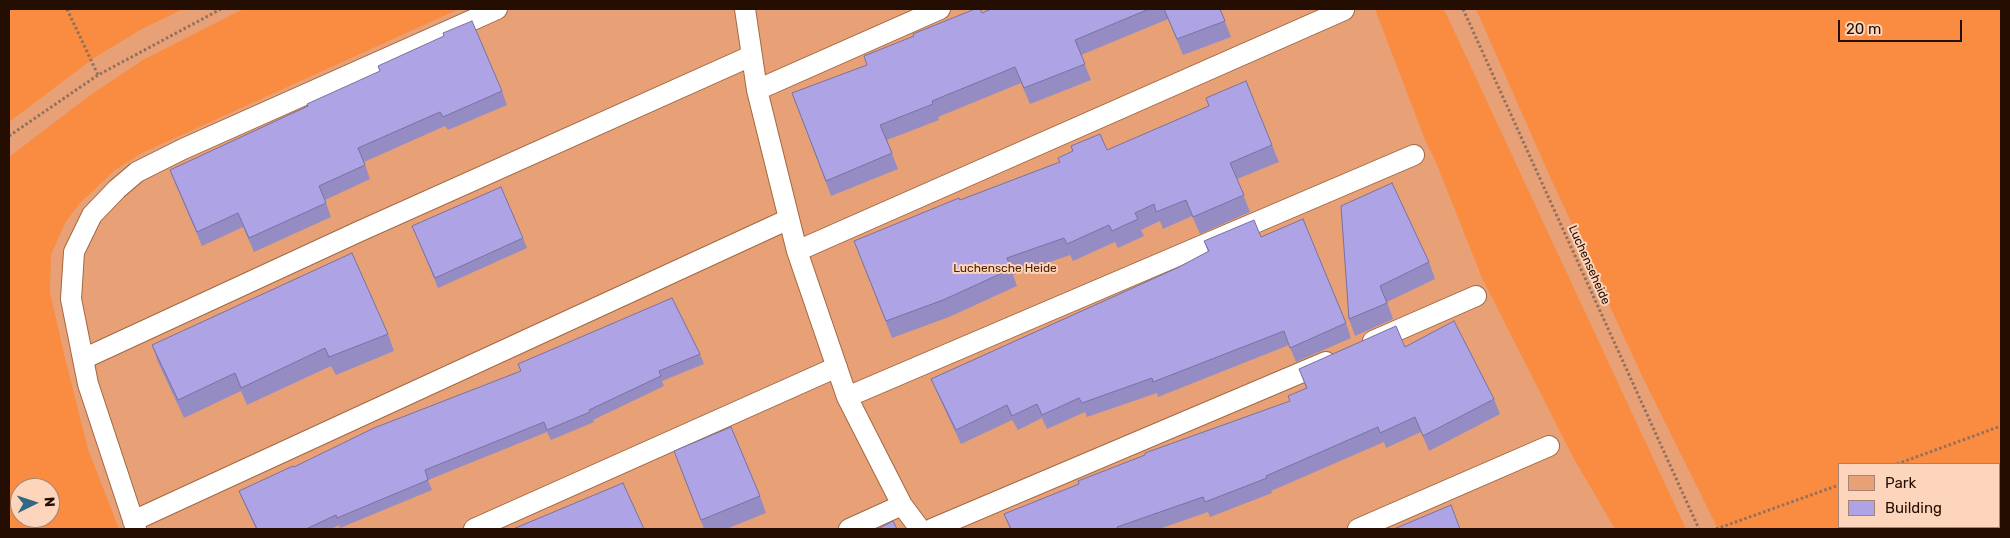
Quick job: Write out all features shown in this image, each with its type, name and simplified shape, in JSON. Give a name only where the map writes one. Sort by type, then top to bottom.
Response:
[{"type":"lane","points":[[496,9],[183,149],[138,172],[117,189],[92,215],[74,252],[71,299],[88,384],[134,525],[789,219]]},
{"type":"lane","points":[[745,9],[756,90],[797,251],[847,397],[902,505],[920,529]]},
{"type":"lane","points":[[756,90],[940,9]]},
{"type":"lane","points":[[797,251],[1344,10]]},
{"type":"lane","points":[[83,359],[349,236],[751,56]]},
{"type":"lane","points":[[847,397],[1414,155]]},
{"type":"lane","points":[[932,529],[1476,296]]},
{"type":"lane","points":[[474,529],[837,367]]},
{"type":"lane","points":[[1358,529],[1549,446]]},
{"type":"lane","points":[[849,529],[902,505]]},
{"type":"path","points":[[67,9],[98,74]]},
{"type":"path","points":[[9,136],[98,74],[221,9]]},
{"type":"path","name":"Luchenseheide","points":[[1463,9],[1699,529]]},
{"type":"path","points":[[1899,463],[2001,426]]},
{"type":"path","points":[[1716,529],[1838,485]]},
{"type":"green space","name":"Luchensche Heide","points":[[9,9],[2001,9],[2001,529],[9,529]]},
{"type":"shaded area","points":[[9,9],[183,9],[142,29],[94,58],[9,122]]},
{"type":"shaded area","points":[[243,9],[459,9],[142,153],[115,170],[80,203],[65,223],[51,255],[50,292],[88,449],[119,529],[9,529],[9,157],[89,96],[143,60]]},
{"type":"shaded area","points":[[1375,9],[1444,9],[1686,529],[1615,529],[1574,459],[1482,278],[1435,160],[1425,140]]},
{"type":"shaded area","points":[[1476,9],[2001,9],[2001,529],[1718,529],[1643,378],[1547,170]]},
{"type":"building","points":[[975,9],[980,9],[982,13],[991,9],[1149,9],[1075,40],[1085,64],[1024,88],[1015,67],[932,101],[933,104],[880,125],[892,153],[826,181],[792,93],[867,65],[864,56]]},
{"type":"building","points":[[1164,9],[1220,9],[1225,21],[1177,39]]},
{"type":"building","points":[[472,21],[502,91],[443,117],[440,112],[358,148],[365,165],[319,186],[326,203],[249,238],[238,213],[197,232],[170,170],[380,71],[378,66],[444,36],[443,33]]},
{"type":"building","points":[[1246,81],[1272,145],[1230,163],[1244,195],[1193,217],[1186,200],[1156,212],[1154,204],[1135,213],[1138,219],[1112,231],[1109,225],[1067,244],[1064,238],[1007,258],[1011,269],[943,300],[886,321],[854,241],[959,198],[960,200],[1060,162],[1058,158],[1073,151],[1071,146],[1100,134],[1107,150],[1209,106],[1206,98]]},
{"type":"building","points":[[1392,183],[1429,262],[1380,286],[1387,303],[1349,319],[1341,206]]},
{"type":"building","points":[[501,187],[523,238],[435,278],[412,226]]},
{"type":"building","points":[[1303,219],[1346,323],[1290,348],[1284,331],[1153,382],[1152,378],[1082,403],[1079,398],[1042,415],[1037,404],[1012,416],[1007,405],[956,430],[931,379],[1177,268],[1209,251],[1204,241],[1254,220],[1261,237]]},
{"type":"building","points":[[352,253],[388,334],[329,357],[325,348],[241,388],[235,373],[178,400],[152,345]]},
{"type":"building","points":[[672,298],[700,354],[659,371],[661,376],[589,410],[590,412],[547,430],[544,422],[425,470],[428,480],[337,518],[336,515],[306,529],[257,529],[239,491],[294,467],[374,428],[521,371],[518,364]]},
{"type":"building","points":[[1454,321],[1494,399],[1423,436],[1415,417],[1380,433],[1378,427],[1266,476],[1267,478],[1205,502],[1203,497],[1117,527],[1118,529],[1011,529],[1004,514],[1079,484],[1078,481],[1145,455],[1145,453],[1290,401],[1288,396],[1307,388],[1299,369],[1396,326],[1405,347]]},
{"type":"building","points":[[731,427],[760,496],[701,520],[674,451]]},
{"type":"building","points":[[623,483],[644,529],[513,529]]},
{"type":"building","points":[[1451,505],[1460,529],[1394,529]]},
{"type":"building","points":[[893,521],[897,529],[878,529]]}]
